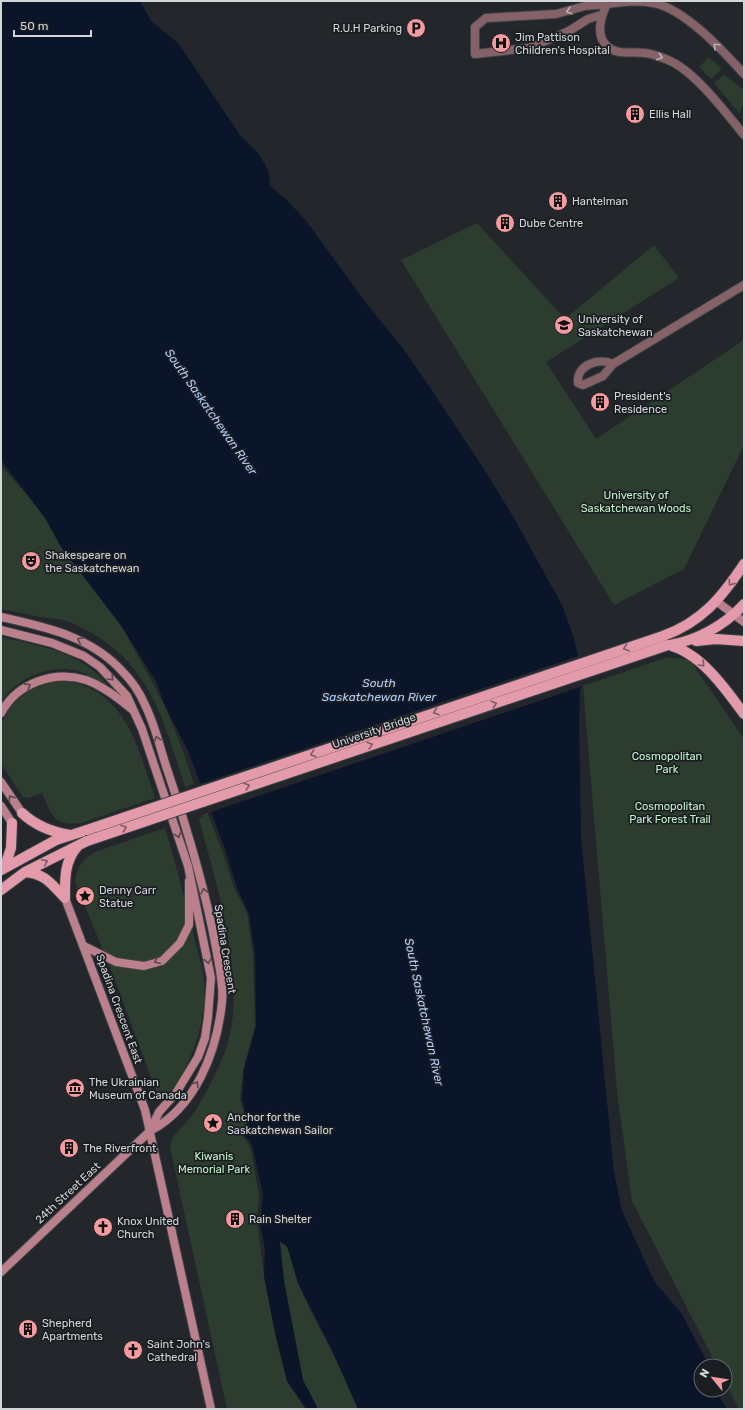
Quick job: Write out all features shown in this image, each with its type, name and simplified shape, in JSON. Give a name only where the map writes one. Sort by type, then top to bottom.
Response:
[{"type":"main road","name":"University Bridge","points":[[3,868],[70,835],[682,629],[716,601],[744,564]]},
{"type":"main road","points":[[684,642],[707,632],[734,615],[744,604]]},
{"type":"main road","points":[[684,642],[716,639],[744,641]]},
{"type":"main road","name":"University Bridge","points":[[1,890],[25,872],[87,841],[668,645],[684,642]]},
{"type":"main road","points":[[668,645],[684,650],[697,659],[744,714]]},
{"type":"main road","points":[[22,813],[40,827],[57,833],[70,835]]},
{"type":"main road","points":[[3,868],[11,848],[12,823]]},
{"type":"main road","points":[[65,898],[65,879],[71,856],[77,848],[87,841]]},
{"type":"main road","points":[[25,872],[37,873],[44,876],[65,898]]},
{"type":"street","points":[[601,15],[588,19],[569,31],[529,48],[475,54],[475,27],[486,18],[556,14],[585,6],[642,1],[665,6],[676,11],[695,26],[744,74]]},
{"type":"street","points":[[607,4],[601,15],[599,29],[606,45],[611,50],[622,53],[644,52],[677,64],[686,70],[703,88],[744,135]]},
{"type":"street","points":[[613,364],[744,285]]},
{"type":"street","points":[[716,601],[744,622]]},
{"type":"street","name":"Spadina Crescent","points":[[1,617],[64,633],[83,641],[122,671],[145,705],[186,825],[211,918],[222,986],[221,1009],[211,1055],[200,1078],[187,1099],[164,1123],[150,1131]]},
{"type":"street","name":"Spadina Crescent","points":[[1,630],[52,642],[84,656],[100,667],[127,696],[136,712],[188,866],[211,978],[208,1017],[204,1038],[198,1057],[176,1093],[159,1112],[150,1131]]},
{"type":"street","points":[[1,713],[9,700],[31,684],[49,678],[72,676],[102,688],[136,712]]},
{"type":"street","points":[[1,782],[22,813]]},
{"type":"street","points":[[1,806],[12,823]]},
{"type":"street","points":[[84,946],[116,962],[144,966],[162,961],[180,943],[189,925],[188,866]]},
{"type":"street","name":"Spadina Crescent East","points":[[65,898],[84,946],[97,986],[144,1106],[211,1409]]},
{"type":"street","name":"24th Street East","points":[[1,1272],[150,1131]]},
{"type":"green space","points":[[709,57],[722,69],[711,79],[699,67]]},
{"type":"green space","points":[[724,75],[744,90],[744,100],[740,114],[714,83]]},
{"type":"green space","name":"University of Saskatchewan Woods","points":[[477,223],[565,319],[654,245],[679,278],[546,362],[596,439],[744,340],[744,445],[684,569],[614,605],[401,260]]},
{"type":"green space","points":[[1,466],[51,521],[122,627],[164,704],[182,748],[194,784],[185,787],[159,710],[147,688],[133,668],[116,650],[94,634],[67,621],[61,619],[43,618],[1,609]]},
{"type":"green space","points":[[1,637],[60,652],[86,665],[109,686],[94,677],[78,671],[67,669],[46,671],[25,680],[16,686],[1,701]]},
{"type":"green space","name":"Cosmopolitan Park","points":[[668,657],[686,659],[692,663],[744,739],[744,1409],[739,1409],[733,1397],[733,1358],[713,1358],[632,1201],[617,1091],[583,686]]},
{"type":"green space","points":[[68,681],[88,687],[104,697],[117,710],[136,742],[155,798],[81,823],[72,824],[59,821],[55,818],[42,793],[29,798],[22,796],[1,764],[1,725],[4,717],[11,706],[31,689],[53,682]]},
{"type":"green space","name":"Kiwanis Memorial Park","points":[[207,812],[222,850],[234,888],[247,913],[253,955],[255,1025],[243,1070],[240,1100],[247,1122],[242,1136],[247,1141],[251,1151],[259,1196],[257,1221],[264,1276],[275,1333],[287,1381],[306,1409],[227,1409],[170,1147],[175,1135],[196,1110],[222,1059],[230,1033],[234,1003],[233,972],[222,907],[199,819]]},
{"type":"green space","points":[[165,828],[204,981],[203,1012],[196,1043],[183,1072],[166,1097],[157,1093],[110,967],[75,882],[77,872],[83,861],[95,852]]},
{"type":"green space","points":[[281,1242],[291,1255],[298,1283],[352,1393],[358,1409],[318,1409],[303,1381],[284,1281],[279,1243]]},
{"type":"water","name":"South Saskatchewan River","points":[[1,1],[140,1],[151,21],[178,43],[240,135],[259,154],[269,172],[270,186],[288,201],[307,222],[366,303],[402,347],[484,469],[514,518],[562,605],[574,638],[581,669],[579,718],[581,838],[614,1172],[622,1211],[654,1281],[682,1314],[705,1358],[693,1358],[693,1398],[720,1398],[727,1409],[358,1409],[329,1344],[298,1283],[287,1246],[280,1242],[284,1281],[303,1380],[318,1409],[306,1409],[287,1381],[275,1333],[264,1276],[265,1249],[260,1225],[263,1195],[252,1145],[243,1135],[248,1122],[242,1100],[244,1070],[256,1026],[255,955],[249,914],[237,888],[225,849],[188,751],[164,704],[157,683],[122,627],[61,547],[45,518],[1,460]]},
{"type":"pier","points":[[581,655],[583,686],[208,813],[197,785]]},
{"type":"place","name":"R.U.H Parking","points":[[416,28]]},
{"type":"place","name":"Jim Pattison Children's Hospital","points":[[501,43]]},
{"type":"place","name":"Ellis Hall","points":[[635,114]]},
{"type":"place","name":"Hantelman","points":[[558,201]]},
{"type":"place","name":"Dube Centre","points":[[505,223]]},
{"type":"place","name":"University of Saskatchewan","points":[[564,325]]},
{"type":"place","name":"President's Residence","points":[[600,402]]},
{"type":"place","name":"Shakespeare on the Saskatchewan","points":[[31,561]]},
{"type":"place","name":"Denny Carr Statue","points":[[85,896]]},
{"type":"place","name":"The Ukrainian Museum of Canada","points":[[75,1088]]},
{"type":"place","name":"Anchor for the Saskatchewan Sailor","points":[[213,1123]]},
{"type":"place","name":"The Riverfront","points":[[69,1148]]},
{"type":"place","name":"Rain Shelter","points":[[235,1219]]},
{"type":"place","name":"Knox United Church","points":[[103,1227]]},
{"type":"place","name":"Shepherd Apartments","points":[[28,1329]]},
{"type":"place","name":"Saint John's Cathedral","points":[[133,1350]]},
{"type":"park label","name":"Cosmopolitan Park Forest Trail","points":[[670,812]]}]
